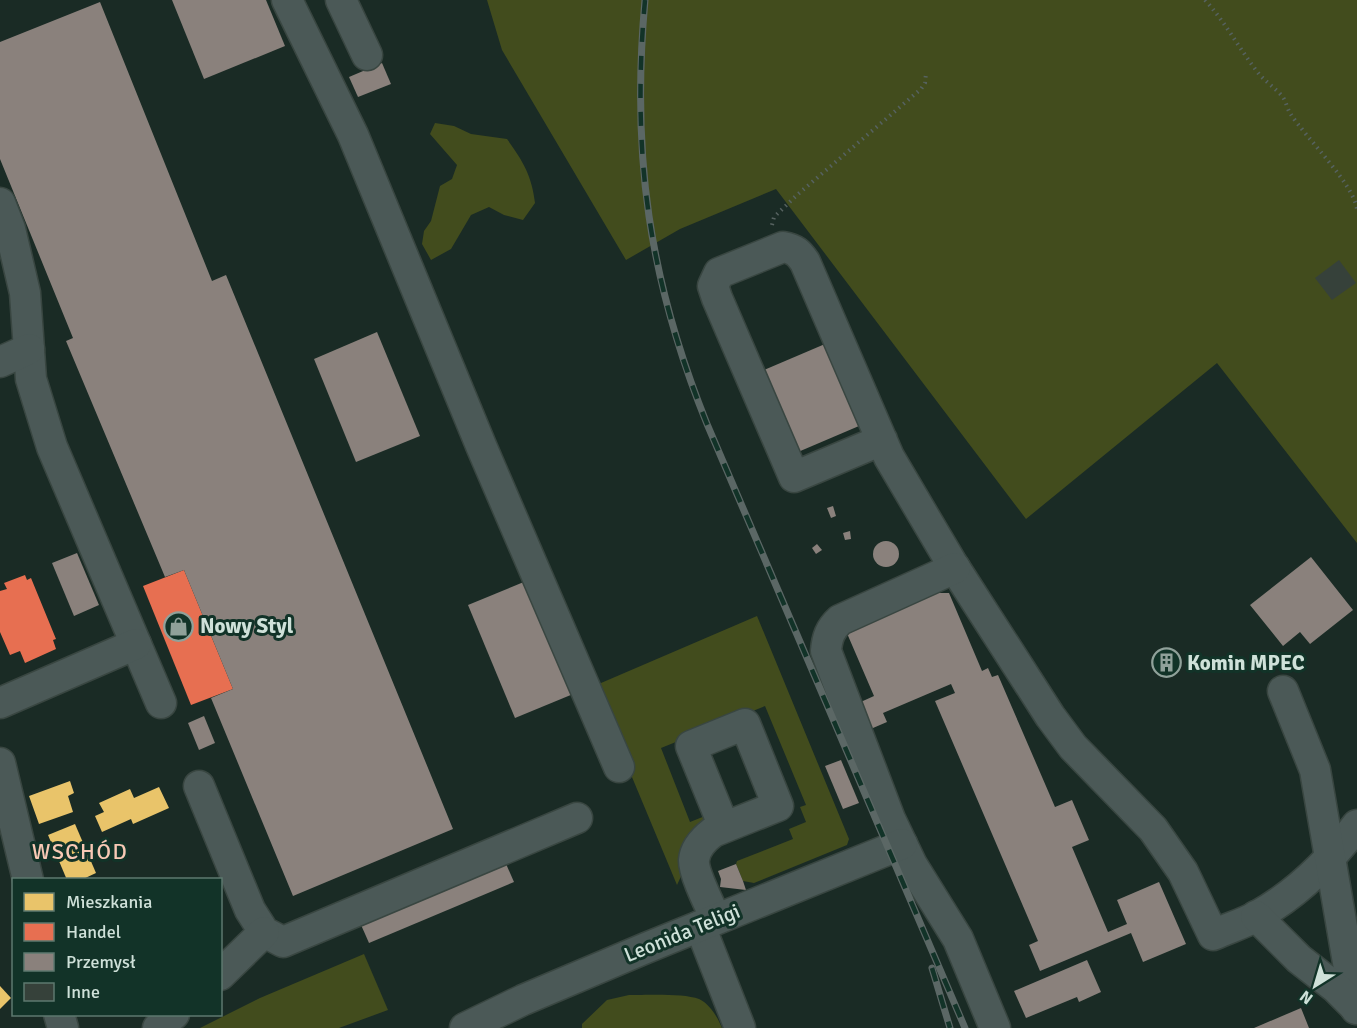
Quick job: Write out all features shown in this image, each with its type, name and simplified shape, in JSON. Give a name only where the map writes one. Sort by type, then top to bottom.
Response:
[{"type":"street","points":[[287,0],[354,135],[482,448],[619,767]]},
{"type":"street","points":[[340,0],[367,55]]},
{"type":"street","points":[[0,203],[10,229],[25,293],[31,379],[52,447],[161,703]]},
{"type":"street","points":[[882,440],[794,477],[713,286],[719,273],[783,247],[792,248],[806,262],[882,440],[889,457],[955,568],[1050,716],[1073,747],[1153,830],[1184,872],[1213,934],[1256,916],[1300,887],[1331,856],[1357,825]]},
{"type":"street","points":[[0,362],[29,348]]},
{"type":"street","points":[[955,568],[840,620],[832,627],[826,651],[902,844],[912,866],[958,939],[995,1028]]},
{"type":"street","points":[[0,703],[136,644]]},
{"type":"street","points":[[1283,691],[1315,770],[1357,1009]]},
{"type":"street","points":[[0,763],[28,878]]},
{"type":"street","points":[[199,786],[250,910],[264,932],[283,942],[577,818]]},
{"type":"street","points":[[724,828],[704,839],[694,860],[708,922],[740,1028]]},
{"type":"street","name":"Leonida Teligi","points":[[465,1028],[523,1000],[708,922],[902,844]]},
{"type":"street","points":[[1256,916],[1299,959],[1336,988],[1357,1009]]},
{"type":"street","points":[[222,973],[264,932]]},
{"type":"street","points":[[158,1028],[172,1016]]},
{"type":"path","points":[[1205,0],[1222,20],[1232,38],[1242,48],[1258,73],[1282,96],[1290,112],[1356,201],[1357,210]]},
{"type":"path","points":[[783,247],[772,223],[774,217],[921,89],[925,83],[926,74]]},
{"type":"green space","points":[[487,0],[1357,0],[1357,543],[1217,363],[1026,519],[776,189],[680,229],[626,260],[502,50]]},
{"type":"green space","points":[[435,123],[454,126],[471,134],[507,139],[526,169],[535,203],[523,220],[504,215],[489,207],[471,215],[451,249],[431,260],[422,244],[424,231],[431,221],[440,186],[452,179],[457,165],[430,134]]},
{"type":"green space","points":[[757,616],[849,839],[847,845],[754,883],[743,881],[736,864],[737,861],[793,839],[789,829],[806,822],[800,807],[806,805],[765,706],[661,748],[690,822],[705,816],[708,818],[677,885],[594,686]]},
{"type":"green space","points":[[364,954],[388,1010],[339,1028],[200,1028],[260,998]]},
{"type":"green space","points":[[629,995],[675,995],[699,999],[710,1008],[722,1028],[582,1028],[582,1024],[607,1000]]},
{"type":"building: Mieszkania","points":[[70,781],[74,793],[68,796],[73,812],[39,824],[29,796]]},
{"type":"building: Mieszkania","points":[[159,787],[169,808],[133,824],[131,819],[102,832],[95,816],[104,812],[99,803],[130,789],[134,798]]},
{"type":"building: Mieszkania","points":[[75,824],[96,873],[85,878],[66,878],[48,835]]},
{"type":"building: Mieszkania","points":[[0,986],[11,998],[0,1009]]},
{"type":"building: Handel","points":[[184,570],[233,689],[191,705],[143,586]]},
{"type":"building: Handel","points":[[25,575],[27,580],[31,578],[56,639],[53,640],[56,649],[25,663],[20,651],[10,655],[0,632],[0,591],[7,589],[4,583]]},
{"type":"building: Przemysł","points":[[172,0],[266,0],[285,46],[204,79]]},
{"type":"building: Przemysł","points":[[100,2],[212,281],[226,275],[453,829],[293,896],[211,698],[233,689],[184,570],[165,577],[66,341],[73,338],[0,159],[0,42]]},
{"type":"building: Przemysł","points":[[382,63],[391,84],[358,97],[349,77]]},
{"type":"building: Przemysł","points":[[377,332],[420,436],[356,462],[314,359]]},
{"type":"building: Przemysł","points":[[825,344],[859,426],[798,452],[764,370]]},
{"type":"building: Przemysł","points":[[833,506],[836,516],[831,518],[827,508]]},
{"type":"building: Przemysł","points":[[850,531],[851,539],[845,540],[843,533]]},
{"type":"building: Przemysł","points":[[886,541],[895,545],[899,554],[895,563],[886,567],[877,563],[873,554],[877,545]]},
{"type":"building: Przemysł","points":[[817,544],[822,550],[816,554],[812,548]]},
{"type":"building: Przemysł","points":[[77,553],[99,605],[74,616],[52,563]]},
{"type":"building: Przemysł","points":[[1311,557],[1353,610],[1310,644],[1300,632],[1283,646],[1250,605]]},
{"type":"building: Przemysł","points":[[531,579],[578,692],[515,718],[468,605]]},
{"type":"building: Przemysł","points":[[935,593],[949,593],[982,671],[988,668],[992,677],[998,675],[1055,807],[1072,800],[1089,840],[1072,847],[1108,932],[1127,924],[1117,900],[1159,882],[1186,944],[1143,962],[1131,933],[1040,971],[1029,945],[1038,941],[935,701],[955,693],[951,684],[883,713],[887,722],[866,731],[854,705],[874,696],[846,631]]},
{"type":"building: Przemysł","name":"Komin MPEC","points":[[1162,652],[1170,652],[1177,659],[1177,667],[1170,674],[1162,674],[1155,667],[1155,659]]},
{"type":"building: Przemysł","points":[[204,716],[215,743],[199,750],[188,723]]},
{"type":"building: Przemysł","points":[[841,760],[859,803],[843,809],[825,766]]},
{"type":"building: Przemysł","points":[[503,857],[514,882],[369,943],[358,918]]},
{"type":"building: Przemysł","points":[[736,864],[746,890],[720,887],[721,879],[718,871]]},
{"type":"building: Przemysł","points":[[1087,960],[1101,992],[1079,1002],[1077,997],[1026,1018],[1014,991]]},
{"type":"building: Przemysł","points":[[1301,1008],[1309,1028],[1254,1028]]},
{"type":"building: Inne","points":[[1339,260],[1356,283],[1332,300],[1315,278]]},
{"type":"railway","points":[[645,0],[641,57],[643,164],[658,267],[687,371],[707,424],[965,1028]]},
{"type":"railway","points":[[932,968],[950,1028]]},
{"type":"place","name":"Nowy Styl","points":[[179,626]]},
{"type":"place","name":"Komin MPEC","points":[[1166,663]]},
{"type":"district","name":"WSCHÓD","points":[[80,851]]}]
